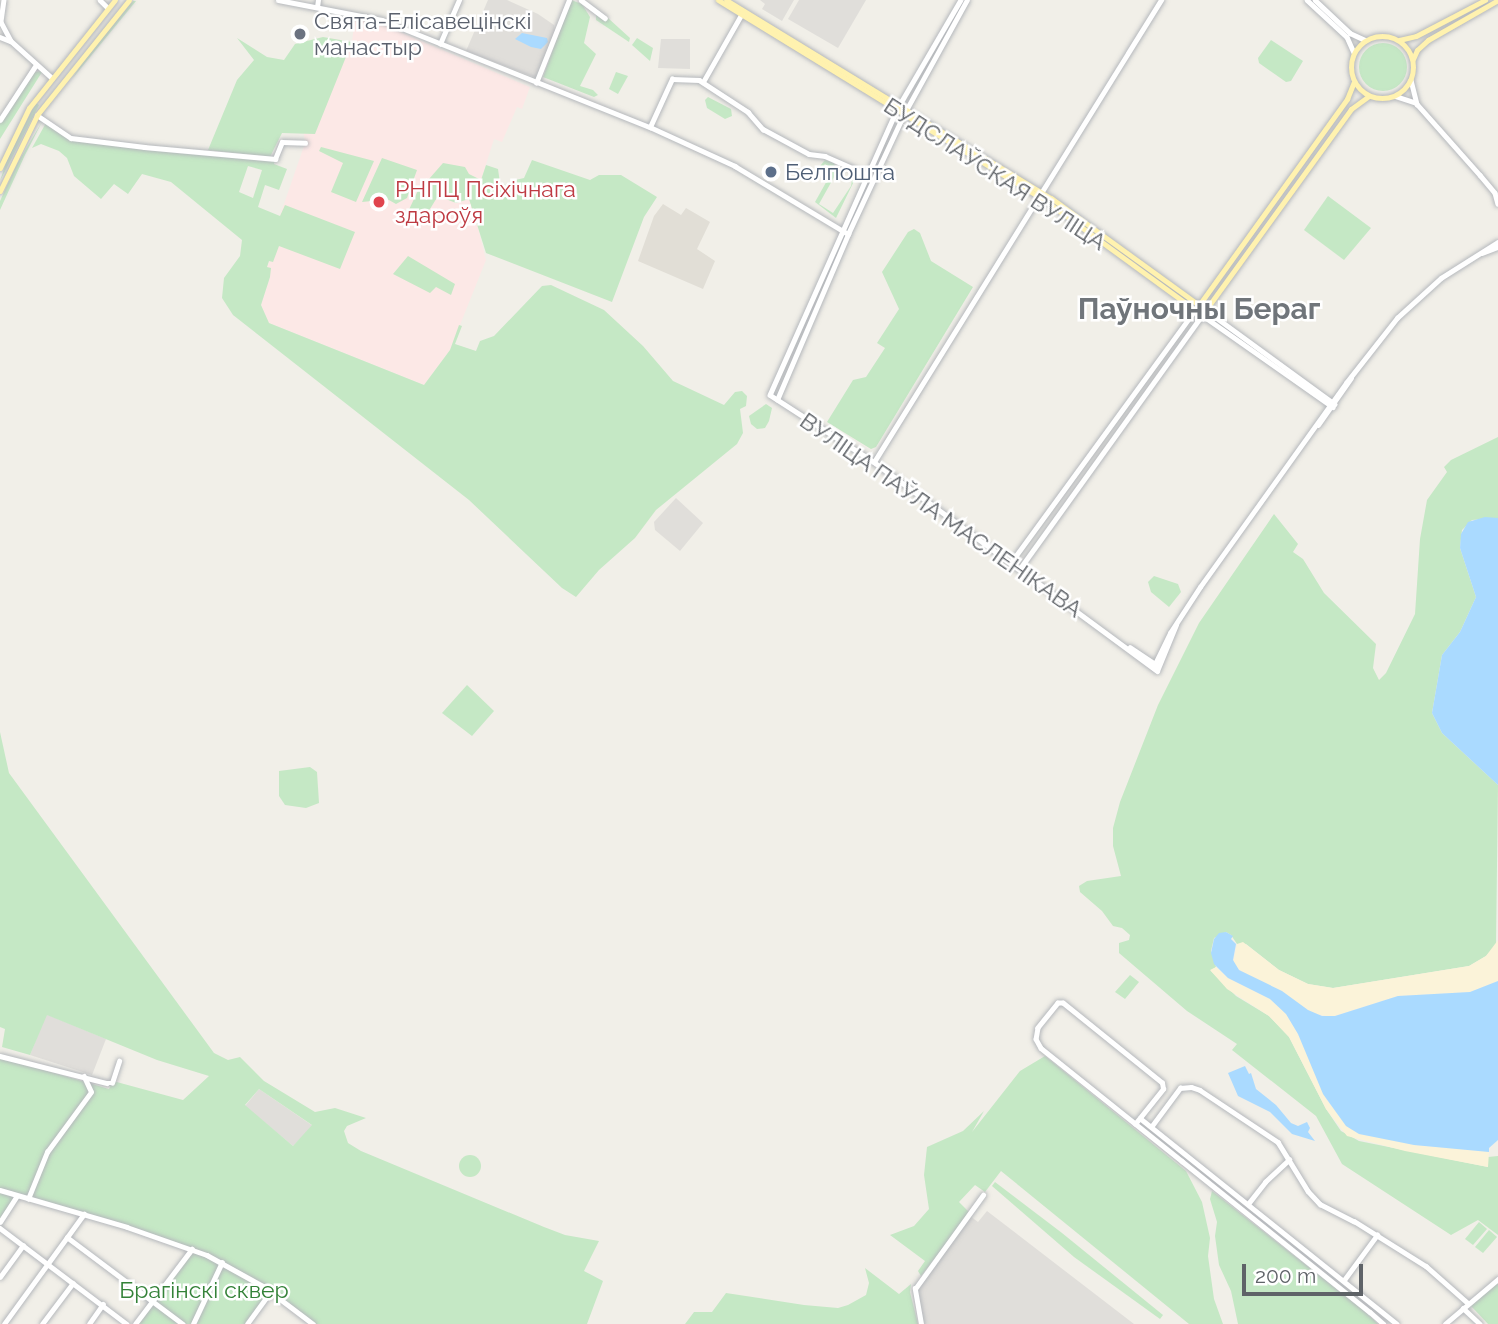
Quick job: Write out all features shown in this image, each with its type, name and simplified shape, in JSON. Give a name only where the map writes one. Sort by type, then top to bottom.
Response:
[{"type":"main road","points":[[0,168],[20,123],[51,77],[115,0]]},
{"type":"main road","points":[[0,191],[37,115],[129,0]]},
{"type":"main road","name":"БУДСЛАЎСКАЯ ВУЛІЦА","points":[[718,0],[906,111],[1041,195],[1204,314]]},
{"type":"main road","name":"БУДСЛАЎСКАЯ ВУЛІЦА","points":[[726,0],[899,107]]},
{"type":"main road","points":[[1197,308],[1347,99],[1354,82],[1351,66],[1354,53],[1365,40],[1380,36],[1397,40],[1416,36],[1485,0]]},
{"type":"main road","points":[[1354,82],[1369,96],[1382,99],[1395,96],[1411,80],[1417,50],[1428,40],[1498,0]]},
{"type":"main road","points":[[108,8],[116,15]]},
{"type":"main road","points":[[1397,40],[1407,50],[1413,62]]},
{"type":"main road","points":[[1204,314],[1351,109],[1369,96]]},
{"type":"street","points":[[4,0],[1,22],[10,41]]},
{"type":"street","points":[[100,0],[108,8]]},
{"type":"street","points":[[278,0],[382,20],[650,127],[735,166],[845,233]]},
{"type":"street","points":[[317,8],[318,0]]},
{"type":"street","points":[[440,44],[459,0]]},
{"type":"street","points":[[536,83],[569,0]]},
{"type":"street","points":[[581,0],[605,18]]},
{"type":"street","points":[[776,400],[868,175],[899,107],[961,0]]},
{"type":"street","points":[[845,233],[906,111],[967,0]]},
{"type":"street","points":[[874,462],[1161,0]]},
{"type":"street","points":[[1307,0],[1347,37],[1354,53]]},
{"type":"street","points":[[1315,0],[1353,35],[1365,40]]},
{"type":"street","points":[[703,82],[728,43],[741,15]]},
{"type":"street","points":[[0,37],[10,41],[51,77]]},
{"type":"street","points":[[0,120],[36,65]]},
{"type":"street","points":[[650,127],[671,79],[703,82],[748,112],[763,129],[809,154],[825,156],[868,175]]},
{"type":"street","points":[[1411,80],[1416,104]]},
{"type":"street","points":[[1395,96],[1416,104],[1496,195],[1498,204]]},
{"type":"street","points":[[37,115],[75,139],[275,159],[282,142],[305,143]]},
{"type":"street","name":"ВУЛІЦА ПАЎЛА МАСЛЕНІКАВА","points":[[845,233],[770,396],[874,462],[1156,667],[1176,625],[1333,404]]},
{"type":"street","points":[[1333,404],[1403,312],[1441,278],[1498,244]]},
{"type":"street","points":[[1012,561],[1197,308]]},
{"type":"street","points":[[1020,568],[1204,314]]},
{"type":"street","name":"БУДСЛАЎСКАЯ ВУЛІЦА","points":[[1204,314],[1333,404]]},
{"type":"street","points":[[1135,1124],[1163,1089],[1162,1083],[1063,1003],[1055,1005],[1036,1033],[1038,1044],[1135,1124],[1384,1324]]},
{"type":"street","points":[[0,1056],[112,1083],[119,1061]]},
{"type":"street","points":[[28,1199],[47,1152],[91,1092],[83,1077]]},
{"type":"street","points":[[1151,1126],[1177,1091],[1191,1087],[1270,1135],[1320,1204],[1426,1266],[1468,1303]]},
{"type":"street","points":[[1140,1118],[1397,1324]]},
{"type":"street","points":[[1248,1205],[1265,1182],[1289,1160]]},
{"type":"street","points":[[0,1190],[84,1214],[222,1262],[270,1292],[313,1324]]},
{"type":"street","points":[[921,1324],[915,1289],[983,1195]]},
{"type":"street","points":[[0,1222],[17,1196]]},
{"type":"street","points":[[4,1324],[84,1214]]},
{"type":"street","points":[[0,1228],[127,1324]]},
{"type":"street","points":[[1344,1280],[1377,1235]]},
{"type":"street","points":[[67,1237],[183,1324]]},
{"type":"street","points":[[0,1277],[23,1245]]},
{"type":"street","points":[[135,1324],[192,1250]]},
{"type":"street","points":[[193,1324],[222,1262]]},
{"type":"street","points":[[1445,1324],[1498,1279]]},
{"type":"street","points":[[42,1324],[73,1283]]},
{"type":"street","points":[[247,1324],[270,1292]]},
{"type":"street","points":[[89,1324],[103,1304]]},
{"type":"street","points":[[1462,1308],[1480,1324]]},
{"type":"shaded area","points":[[488,0],[507,0],[538,14],[554,25],[555,31],[537,78],[466,51]]},
{"type":"shaded area","points":[[760,0],[794,0],[782,21],[762,9],[765,4]]},
{"type":"shaded area","points":[[799,0],[866,0],[838,48],[788,19]]},
{"type":"shaded area","name":"РНПЦ Псіхічнага здароўя","points":[[355,17],[372,20],[530,87],[522,109],[517,107],[502,142],[494,139],[481,180],[469,176],[471,200],[486,260],[450,350],[424,385],[269,323],[261,305],[270,277],[267,267],[270,260],[273,261],[279,245],[289,249],[275,230],[305,143],[293,50],[329,38],[352,42]]},
{"type":"shaded area","points":[[661,39],[690,39],[690,69],[658,68]]},
{"type":"shaded area","points":[[663,204],[681,215],[686,208],[710,222],[697,249],[715,261],[703,289],[638,261],[654,216]]},
{"type":"shaded area","points":[[676,498],[703,523],[680,551],[655,530],[654,522]]},
{"type":"shaded area","points":[[46,1014],[106,1039],[92,1075],[30,1055]]},
{"type":"shaded area","points":[[259,1089],[313,1126],[293,1146],[245,1106]]},
{"type":"shaded area","points":[[987,1211],[1134,1324],[923,1324],[915,1292],[970,1216],[978,1222]]},
{"type":"green space","points":[[571,0],[582,4],[590,17],[584,43],[596,54],[580,86],[593,90],[598,95],[594,97],[543,77]]},
{"type":"green space","points":[[133,1],[136,1],[72,79],[85,59]]},
{"type":"green space","points":[[596,15],[605,21],[608,18],[630,38],[629,42],[596,20]]},
{"type":"green space","points":[[323,37],[352,42],[315,134],[282,133],[270,157],[208,150],[237,80],[254,60],[237,38],[267,57],[284,60],[295,44]]},
{"type":"green space","points":[[637,38],[653,48],[650,61],[632,45]]},
{"type":"green space","points":[[1271,40],[1303,61],[1291,81],[1286,82],[1259,63],[1258,58]]},
{"type":"green space","points":[[1383,43],[1400,50],[1407,67],[1400,84],[1383,91],[1366,84],[1359,67],[1366,50]]},
{"type":"green space","points":[[41,71],[0,139],[0,124],[35,72]]},
{"type":"green space","points":[[616,72],[628,76],[618,94],[609,89]]},
{"type":"green space","points":[[708,97],[731,109],[732,116],[725,119],[707,108],[705,100]]},
{"type":"green space","points":[[36,103],[39,105],[0,181],[8,157]]},
{"type":"green space","points":[[43,120],[0,210],[0,201],[17,164]]},
{"type":"green space","points":[[46,123],[74,141],[236,158],[252,156],[275,159],[274,164],[287,169],[279,190],[265,185],[258,207],[280,216],[285,205],[355,232],[340,269],[279,246],[273,262],[269,261],[267,267],[271,268],[270,277],[261,305],[269,323],[424,385],[450,350],[459,325],[462,326],[455,344],[476,351],[480,341],[494,336],[542,286],[551,285],[604,310],[643,346],[673,381],[724,405],[735,392],[742,391],[747,396],[746,406],[740,409],[743,433],[737,444],[656,510],[635,538],[599,570],[576,597],[562,588],[469,500],[233,315],[222,298],[224,278],[240,256],[242,240],[171,182],[142,174],[128,194],[114,184],[101,199],[74,176],[67,158],[59,151],[41,144],[32,148]],"holes":[[[248,166],[262,170],[253,198],[239,192]]]},
{"type":"green space","points":[[321,147],[374,161],[356,202],[331,192],[343,163],[319,151]]},
{"type":"green space","points":[[382,158],[417,170],[407,198],[396,204],[380,195],[372,201],[362,202]]},
{"type":"green space","points":[[532,160],[590,180],[599,175],[621,175],[657,197],[644,217],[612,302],[486,253],[469,199],[456,203],[438,196],[430,209],[411,221],[405,218],[423,180],[429,179],[443,163],[465,167],[469,174],[481,180],[486,165],[498,169],[500,183],[509,186],[511,181],[524,178]]},
{"type":"green space","points":[[825,160],[833,162],[838,170],[819,204],[833,213],[851,186],[853,174],[858,173],[836,218],[815,202],[833,170],[825,164],[818,173],[816,171]]},
{"type":"green space","points":[[1328,196],[1371,228],[1344,260],[1304,230]]},
{"type":"green space","points":[[914,229],[920,233],[931,261],[973,287],[876,447],[871,449],[827,422],[853,380],[866,377],[885,348],[877,343],[899,309],[882,272],[908,232]]},
{"type":"green space","points":[[408,256],[455,284],[451,295],[436,287],[430,293],[393,274]]},
{"type":"green space","points":[[766,404],[772,408],[769,421],[765,428],[757,429],[751,424],[749,416]]},
{"type":"green space","points":[[1498,437],[1498,518],[1472,520],[1462,530],[1460,548],[1476,597],[1460,632],[1442,655],[1432,713],[1442,733],[1498,785],[1496,945],[1486,956],[1469,966],[1333,988],[1308,984],[1279,970],[1246,944],[1237,944],[1226,932],[1214,938],[1211,951],[1216,967],[1211,971],[1236,996],[1269,1016],[1289,1037],[1326,1109],[1341,1131],[1359,1141],[1488,1167],[1488,1157],[1498,1156],[1498,1235],[1478,1220],[1451,1235],[1342,1164],[1316,1116],[1232,1050],[1237,1044],[1187,1011],[1119,953],[1119,943],[1129,940],[1130,935],[1122,928],[1113,926],[1102,911],[1080,892],[1079,886],[1087,881],[1121,876],[1113,846],[1113,828],[1120,802],[1158,705],[1199,623],[1274,514],[1298,544],[1293,552],[1303,559],[1324,593],[1376,644],[1373,668],[1379,680],[1386,673],[1415,614],[1420,539],[1427,500],[1447,472],[1444,467],[1451,460]]},
{"type":"green space","points":[[1154,576],[1178,584],[1181,592],[1169,607],[1151,592],[1148,582]]},
{"type":"green space","points":[[467,685],[494,711],[472,736],[442,713]]},
{"type":"green space","name":"Брагінскі сквер","points":[[0,732],[9,773],[214,1053],[228,1060],[240,1057],[264,1081],[315,1112],[335,1108],[366,1118],[347,1126],[344,1131],[348,1143],[361,1151],[565,1235],[599,1241],[584,1271],[603,1281],[587,1324],[313,1324],[270,1292],[247,1324],[135,1324],[191,1249],[18,1195],[0,1222],[0,1057],[109,1089],[113,1081],[183,1100],[209,1076],[157,1060],[47,1015],[30,1055],[2,1047],[5,1029],[0,1027]],"holes":[[[259,1089],[312,1125],[293,1146],[245,1105]]]},
{"type":"green space","points":[[310,767],[317,772],[319,803],[306,808],[285,805],[279,796],[279,771]]},
{"type":"green space","points":[[1130,975],[1139,982],[1125,999],[1115,992]]},
{"type":"green space","points":[[1045,1056],[1186,1171],[1202,1202],[1210,1238],[1208,1256],[1214,1299],[1223,1324],[1189,1324],[1001,1171],[985,1192],[975,1185],[959,1202],[970,1213],[921,1276],[918,1271],[925,1261],[890,1235],[914,1226],[929,1209],[924,1175],[927,1147],[963,1131],[984,1111],[972,1132],[1020,1071]]},
{"type":"green space","points":[[470,1155],[480,1162],[481,1166],[474,1176],[470,1177],[460,1170],[459,1166],[466,1156]]},
{"type":"green space","points":[[995,1182],[1163,1315],[1160,1319],[1074,1257],[992,1186]]},
{"type":"green space","points":[[1212,1191],[1378,1324],[1238,1324],[1231,1291],[1219,1265],[1215,1236],[1217,1222],[1210,1199]]},
{"type":"green space","points":[[1479,1222],[1487,1229],[1473,1245],[1465,1239]]},
{"type":"green space","points":[[1489,1230],[1497,1237],[1483,1253],[1475,1247]]},
{"type":"green space","points":[[865,1268],[899,1294],[911,1284],[910,1292],[918,1324],[685,1324],[694,1312],[712,1312],[726,1293],[804,1305],[838,1308],[848,1305],[866,1295],[869,1283]]},
{"type":"green space","points":[[1498,1282],[1498,1324],[1488,1324],[1471,1306]]},
{"type":"sand","points":[[1498,940],[1498,981],[1470,992],[1398,996],[1331,1017],[1312,1013],[1277,989],[1243,973],[1233,963],[1237,944],[1243,942],[1279,970],[1308,984],[1333,988],[1469,966],[1486,956]]},
{"type":"sand","points":[[1216,967],[1228,978],[1270,999],[1286,1014],[1298,1034],[1326,1099],[1349,1128],[1414,1145],[1489,1152],[1488,1167],[1405,1151],[1347,1136],[1326,1109],[1289,1037],[1269,1016],[1227,989],[1210,970]]},
{"type":"water","points":[[522,33],[547,38],[548,42],[541,49],[531,47],[515,39]]},
{"type":"water","points":[[1485,517],[1498,518],[1498,785],[1442,733],[1432,713],[1442,655],[1460,632],[1476,597],[1460,548],[1461,534],[1468,522]]},
{"type":"water","points":[[1226,932],[1233,936],[1231,939],[1236,944],[1233,960],[1239,970],[1282,991],[1308,1010],[1322,1016],[1335,1016],[1398,996],[1470,992],[1498,981],[1498,1140],[1489,1148],[1489,1152],[1414,1145],[1359,1134],[1346,1126],[1323,1094],[1298,1034],[1286,1014],[1270,999],[1228,978],[1214,964],[1211,953],[1214,939],[1219,933]]},
{"type":"water","points":[[1245,1066],[1249,1074],[1251,1073],[1256,1089],[1276,1105],[1291,1123],[1298,1126],[1307,1122],[1310,1128],[1308,1132],[1315,1141],[1292,1134],[1270,1112],[1238,1096],[1228,1073]]},
{"type":"place","name":"Свята-Елісавецінскі манастыр","points":[[300,34]]},
{"type":"place","name":"Белпошта","points":[[771,172]]},
{"type":"place","name":"РНПЦ Псіхічнага здароўя","points":[[379,202]]},
{"type":"district","name":"Паўночны Бераг","points":[[1199,309]]}]
